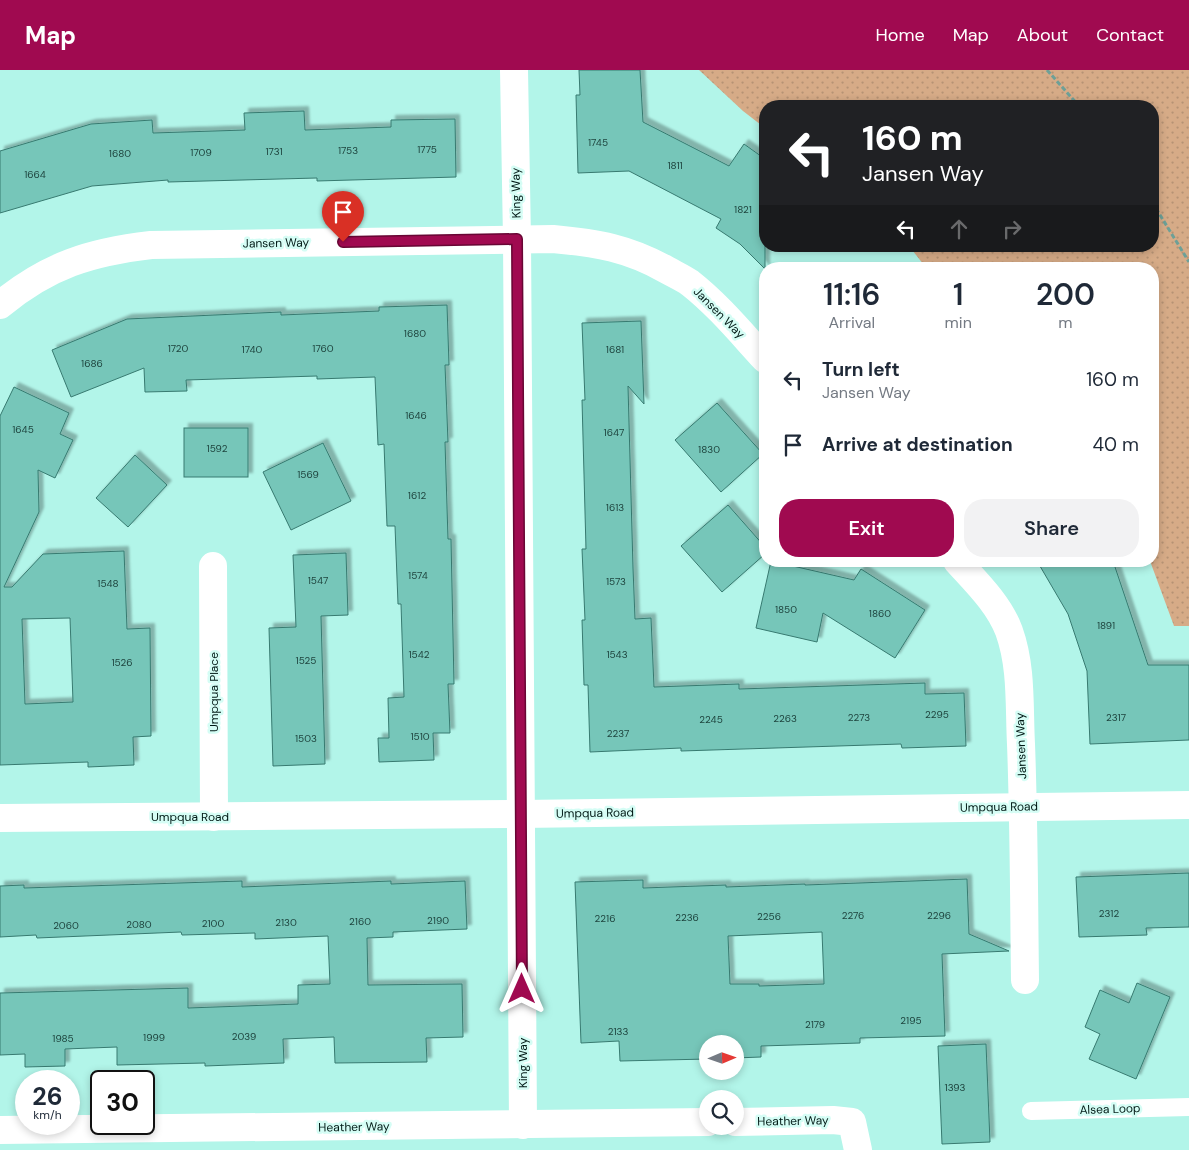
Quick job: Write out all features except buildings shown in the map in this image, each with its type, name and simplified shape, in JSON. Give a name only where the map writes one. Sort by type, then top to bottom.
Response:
[{"type":"street","name":"King Way","points":[[514,70],[517,239],[523,1125]]},
{"type":"street","name":"Jansen Way","points":[[0,304],[15,292],[68,263],[91,255],[125,248],[151,245],[553,238],[585,242],[630,252],[648,259],[688,282],[715,305],[759,353]]},
{"type":"street","name":"Umpqua Place","points":[[213,566],[214,817]]},
{"type":"street","name":"Jansen Way","points":[[962,567],[997,608],[1008,629],[1018,671],[1023,807],[1025,980]]},
{"type":"street","name":"Umpqua Road","points":[[0,818],[521,814],[1189,805]]},
{"type":"street","name":"Heather Way","points":[[744,1122],[834,1120],[852,1122],[858,1150]]},
{"type":"street","name":"Heather Way","points":[[0,1130],[699,1122]]},
{"type":"lane","name":"Alsea Loop","points":[[1031,1111],[1189,1107]]},
{"type":"path","points":[[1048,70],[1074,100]]},
{"type":"path","points":[[1159,213],[1189,262]]},
{"type":"shaded area","points":[[699,70],[1189,70],[1189,626],[1174,626],[1152,567],[1159,567],[1159,262],[922,262],[914,252],[1159,252],[1159,100],[759,100],[759,123]]},
{"type":"route","points":[[343,242],[517,239],[522,989]]}]
